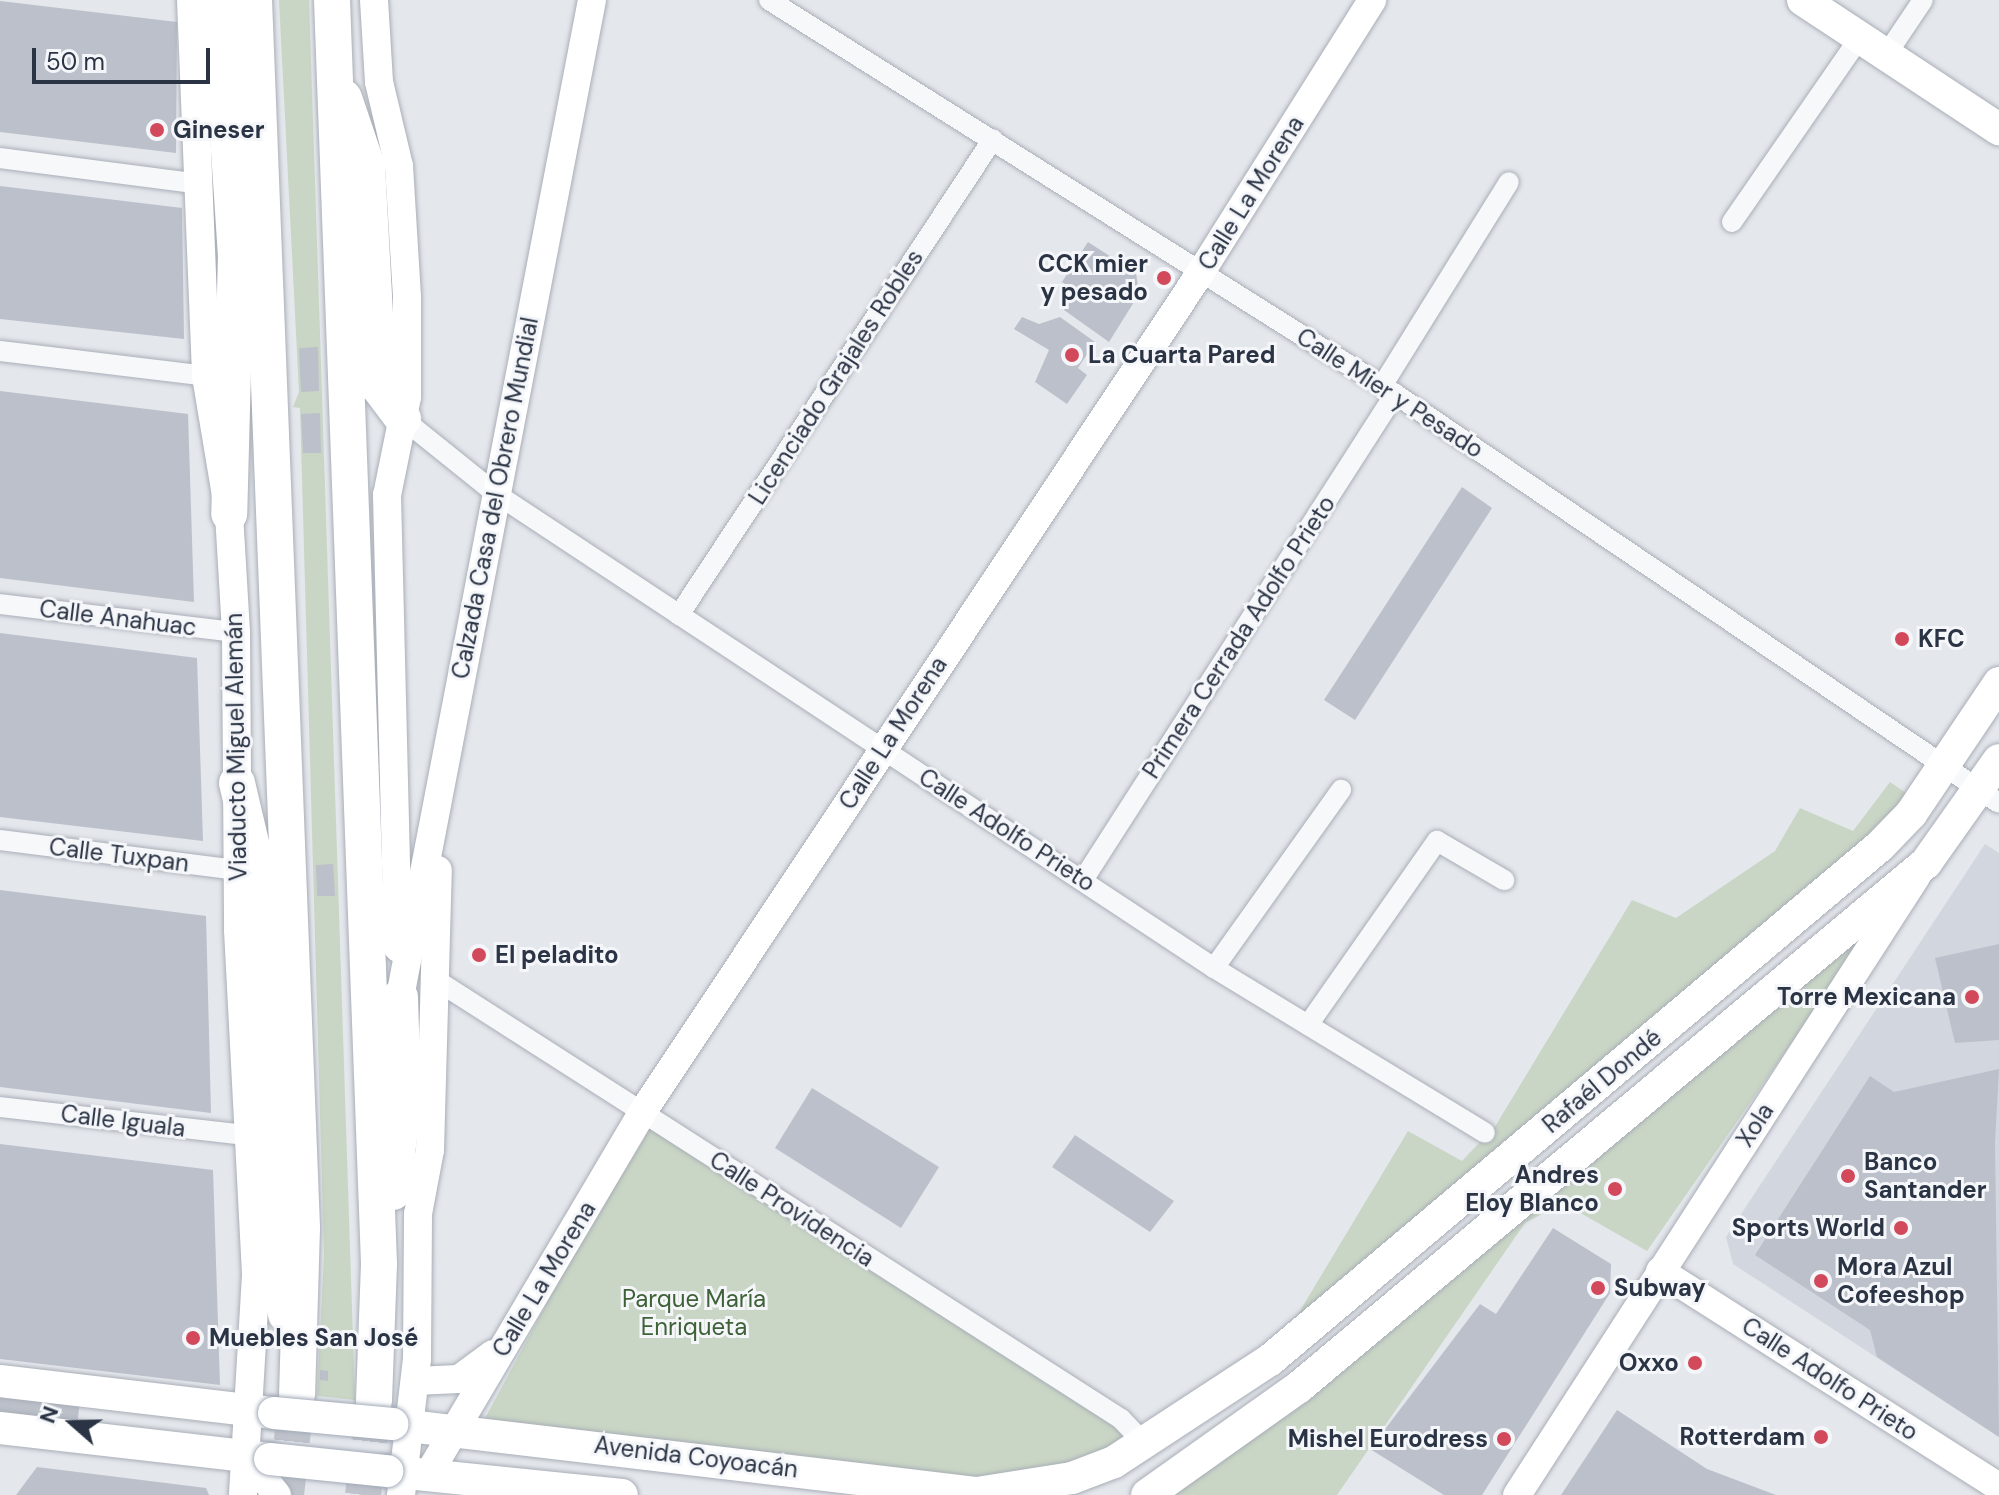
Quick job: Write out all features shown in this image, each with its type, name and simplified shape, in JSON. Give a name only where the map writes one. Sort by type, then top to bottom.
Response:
[{"type":"highway","points":[[219,0],[236,255],[229,514]]},
{"type":"highway","name":"Viaducto Miguel Alemán","points":[[254,0],[302,1228],[280,1396]]},
{"type":"highway","points":[[332,0],[379,1264],[392,1417]]},
{"type":"highway","points":[[333,62],[367,166],[379,387],[403,419]]},
{"type":"highway","points":[[237,783],[259,890],[267,1200],[280,1396]]},
{"type":"highway","points":[[379,1264],[402,1122],[400,997]]},
{"type":"main road","name":"Viaducto Miguel Alemán","points":[[191,0],[206,376],[229,514],[236,632],[238,870],[246,1135],[256,1275],[280,1396],[261,1479]]},
{"type":"main road","points":[[374,0],[379,82],[399,166],[407,298],[403,419],[387,495],[400,997]]},
{"type":"main road","name":"Calzada Casa del Obrero Mundial","points":[[400,997],[592,0]]},
{"type":"main road","name":"Calle La Morena","points":[[405,1478],[455,1429],[642,1113],[1201,272],[1372,0]]},
{"type":"main road","points":[[1803,0],[1999,129]]},
{"type":"main road","points":[[1944,768],[1999,683]]},
{"type":"main road","name":"Xola","points":[[1517,1495],[1926,863],[1989,796],[1999,760]]},
{"type":"main road","name":"Rafaél Dondé","points":[[1032,1487],[1072,1478],[1144,1443],[1270,1360],[1880,846],[1944,768]]},
{"type":"main road","points":[[405,1478],[392,1417],[415,1381],[416,1244],[430,1150],[440,789]]},
{"type":"main road","name":"Rafaél Dondé","points":[[1147,1495],[1324,1367],[1926,863]]},
{"type":"main road","name":"Calle Adolfo Prieto","points":[[1660,1271],[1999,1487]]},
{"type":"main road","points":[[415,1381],[469,1375],[514,1330]]},
{"type":"main road","points":[[0,1381],[280,1396],[392,1417]]},
{"type":"main road","name":"Avenida Coyoacán","points":[[392,1417],[455,1429],[977,1493],[1032,1487]]},
{"type":"main road","name":"Avenida Coyoacán","points":[[0,1428],[261,1479],[405,1478],[622,1495]]},
{"type":"street","name":"Calle Mier y Pesado","points":[[769,0],[1389,390],[1989,796]]},
{"type":"street","points":[[1732,222],[1873,46],[1923,0]]},
{"type":"street","name":"Licenciado Grajales Robles","points":[[679,615],[993,139]]},
{"type":"street","points":[[0,158],[199,184]]},
{"type":"street","name":"Primera Cerrada Adolfo Prieto","points":[[1083,880],[1389,390],[1509,182]]},
{"type":"street","points":[[0,351],[206,376]]},
{"type":"street","name":"Calle Adolfo Prieto","points":[[403,419],[495,493],[679,615],[1214,968],[1485,1133]]},
{"type":"street","name":"Calle Anahuac","points":[[0,604],[236,632]]},
{"type":"street","points":[[1214,968],[1341,790]]},
{"type":"street","name":"Calle Tuxpan","points":[[0,840],[238,870]]},
{"type":"street","points":[[1308,1025],[1437,841],[1504,880]]},
{"type":"street","name":"Calle Providencia","points":[[436,980],[1121,1419],[1144,1443]]},
{"type":"street","name":"Calle Iguala","points":[[0,1107],[246,1135]]},
{"type":"shaded area","points":[[1985,844],[1999,853],[1999,1437],[1733,1264],[1726,1237]]},
{"type":"green space","points":[[279,0],[309,0],[355,1400],[317,1396],[324,1254],[300,408],[293,407],[299,392]]},
{"type":"green space","points":[[1890,782],[1912,797],[1879,834],[1277,1349],[1408,1131],[1462,1161],[1496,1125],[1632,900],[1676,918],[1775,851],[1800,808],[1853,831]]},
{"type":"green space","points":[[1881,914],[1647,1251],[1563,1203],[1525,1223],[1337,1495],[1170,1495]]},
{"type":"green space","name":"Parque María Enriqueta","points":[[645,1121],[1115,1422],[1131,1439],[1084,1461],[951,1482],[483,1422]]},
{"type":"building","points":[[0,1],[177,22],[176,153],[0,132]]},
{"type":"building","points":[[0,186],[182,208],[184,339],[0,319]]},
{"type":"building","points":[[1088,242],[1136,273],[1139,294],[1109,342],[1064,310],[1076,292],[1062,282]]},
{"type":"building","points":[[1022,317],[1039,324],[1060,317],[1095,342],[1078,368],[1087,375],[1067,404],[1035,382],[1049,350],[1014,329]]},
{"type":"building","points":[[318,347],[319,391],[301,392],[299,348]]},
{"type":"building","points":[[0,391],[188,414],[194,602],[0,578]]},
{"type":"building","points":[[320,413],[321,453],[303,453],[301,414]]},
{"type":"building","points":[[1462,487],[1492,508],[1355,720],[1324,700]]},
{"type":"building","points":[[0,633],[197,658],[203,841],[0,817]]},
{"type":"building","points":[[333,864],[335,896],[317,896],[316,865]]},
{"type":"building","points":[[0,890],[206,916],[211,1113],[0,1087]]},
{"type":"building","name":"Torre Mexicana","points":[[1999,944],[1999,1040],[1955,1043],[1935,958]]},
{"type":"building","points":[[1999,1069],[1995,1143],[1999,1437],[1877,1357],[1870,1330],[1755,1255],[1870,1076],[1894,1092]]},
{"type":"building","points":[[812,1088],[939,1167],[901,1228],[775,1148]]},
{"type":"building","points":[[1075,1135],[1174,1201],[1150,1232],[1052,1167]]},
{"type":"building","points":[[0,1144],[213,1170],[220,1385],[0,1359]]},
{"type":"building","points":[[1553,1228],[1611,1264],[1610,1293],[1482,1495],[1444,1495],[1370,1449],[1480,1304],[1496,1314]]},
{"type":"building","points":[[320,1370],[328,1371],[328,1381],[320,1380]]},
{"type":"building","points":[[0,1391],[80,1401],[77,1425],[0,1415]]},
{"type":"building","points":[[1617,1410],[1707,1469],[1776,1495],[1561,1495]]},
{"type":"building","points":[[37,1467],[206,1488],[209,1495],[16,1495]]},
{"type":"tunnel","points":[[286,1495],[297,1394]]},
{"type":"tunnel","points":[[363,1495],[374,1401]]},
{"type":"place","name":"Gineser","points":[[157,130]]},
{"type":"place","name":"CCK mier y pesado","points":[[1164,278]]},
{"type":"place","name":"La Cuarta Pared","points":[[1072,355]]},
{"type":"place","name":"KFC","points":[[1902,639]]},
{"type":"place","name":"El peladito","points":[[479,955]]},
{"type":"place","name":"Torre Mexicana","points":[[1972,997]]},
{"type":"place","name":"Banco Santander","points":[[1848,1176]]},
{"type":"place","name":"Andres Eloy Blanco","points":[[1615,1189]]},
{"type":"place","name":"Sports World","points":[[1901,1228]]},
{"type":"place","name":"Mora Azul Cofeeshop","points":[[1821,1281]]},
{"type":"place","name":"Subway","points":[[1598,1288]]},
{"type":"place","name":"Muebles San José","points":[[193,1338]]},
{"type":"place","name":"Oxxo","points":[[1695,1363]]},
{"type":"place","name":"Rotterdam","points":[[1821,1437]]},
{"type":"place","name":"Mishel Eurodress","points":[[1504,1439]]}]
